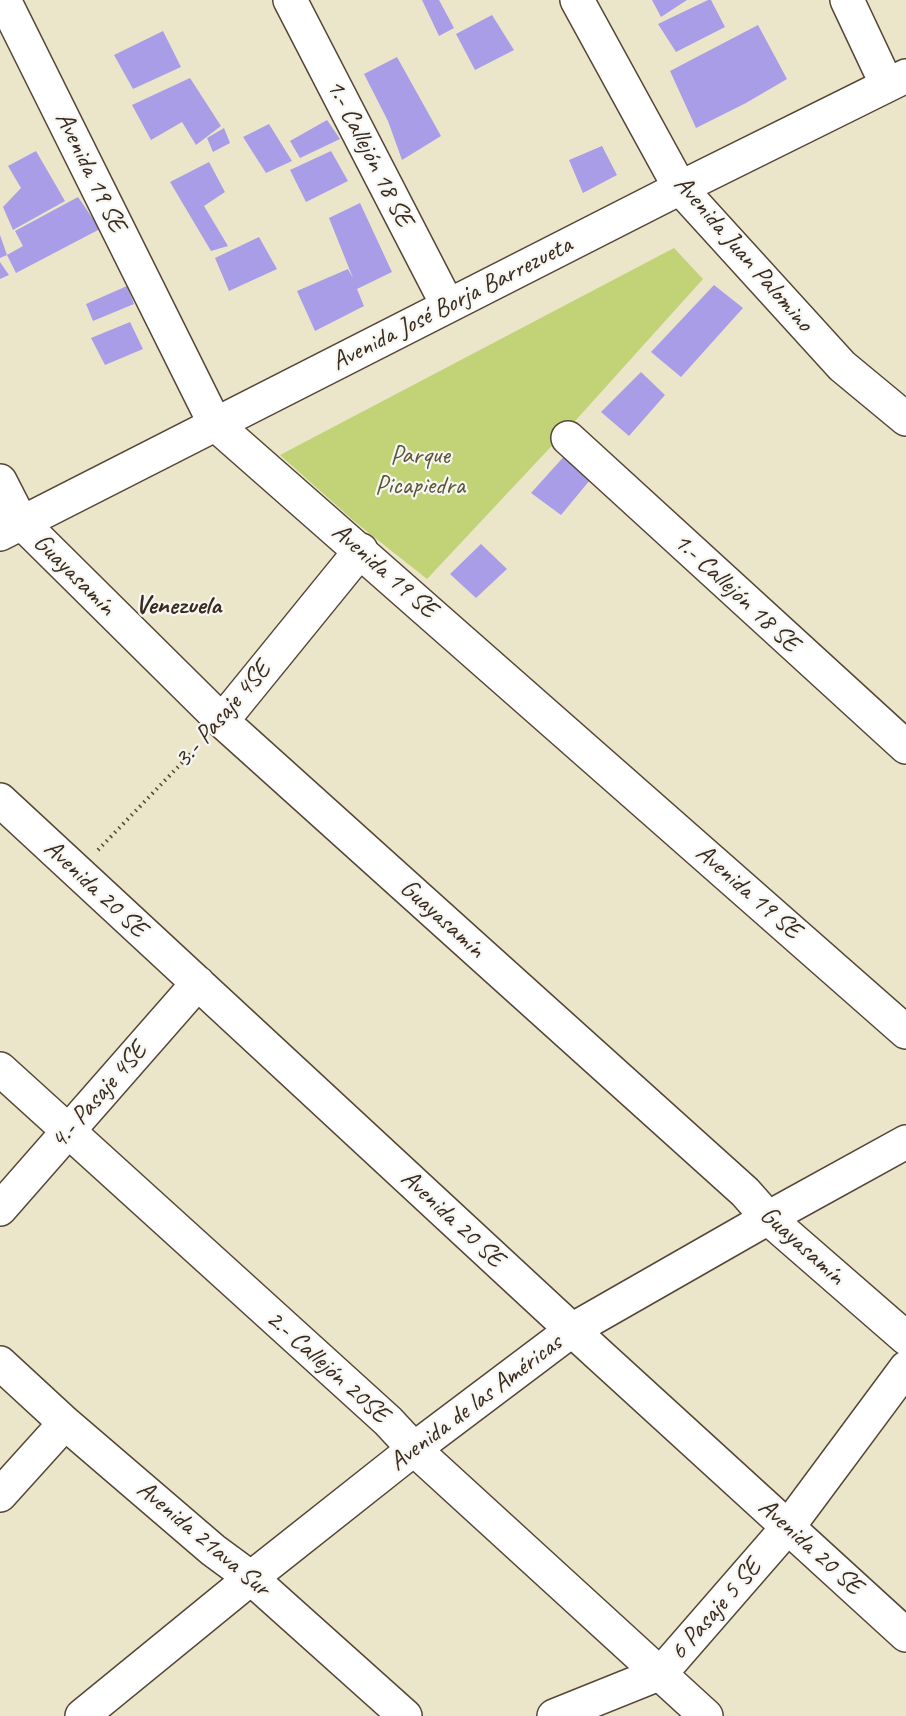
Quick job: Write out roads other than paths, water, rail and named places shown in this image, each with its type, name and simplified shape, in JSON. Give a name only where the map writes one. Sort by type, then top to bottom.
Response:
[{"type":"street","name":"Avenida 19 SE","points":[[4,0],[215,424],[361,550],[906,1032]]},
{"type":"street","name":"1.- Callejón 18 SE","points":[[291,0],[448,306]]},
{"type":"street","name":"Avenida Juan Palomino","points":[[577,0],[681,188],[842,366],[906,420]]},
{"type":"street","points":[[847,0],[897,81]]},
{"type":"street","name":"Avenida José Borja Barrezueta","points":[[11,528],[897,81]]},
{"type":"street","name":"1.- Callejón 18 SE","points":[[568,438],[856,704],[906,747]]},
{"type":"street","name":"Guayasamín","points":[[0,481],[11,528],[745,1192],[768,1218],[906,1338]]},
{"type":"street","name":"3.- Pasaje 4SE","points":[[222,721],[361,550]]},
{"type":"street","name":"Avenida 20 SE","points":[[0,801],[572,1330],[906,1635]]},
{"type":"street","name":"4.- Pasaje 4SE","points":[[0,1209],[198,983]]},
{"type":"street","name":"2.- Callejón 20SE","points":[[0,1069],[388,1421],[414,1449],[706,1716]]},
{"type":"street","name":"Avenida de las Américas","points":[[82,1716],[414,1449],[572,1330],[906,1142]]},
{"type":"street","name":"Avenida 21ava Sur","points":[[0,1363],[65,1423],[213,1550],[251,1578],[405,1716]]},
{"type":"street","name":"6 Pasaje 5 SE","points":[[554,1716],[661,1673],[788,1527],[906,1368]]},
{"type":"street","points":[[0,1495],[65,1423]]},
{"type":"district","name":"Venezuela","points":[[178,606]]},
{"type":"park label","name":"Parque Picapiedra","points":[[420,471]]}]
